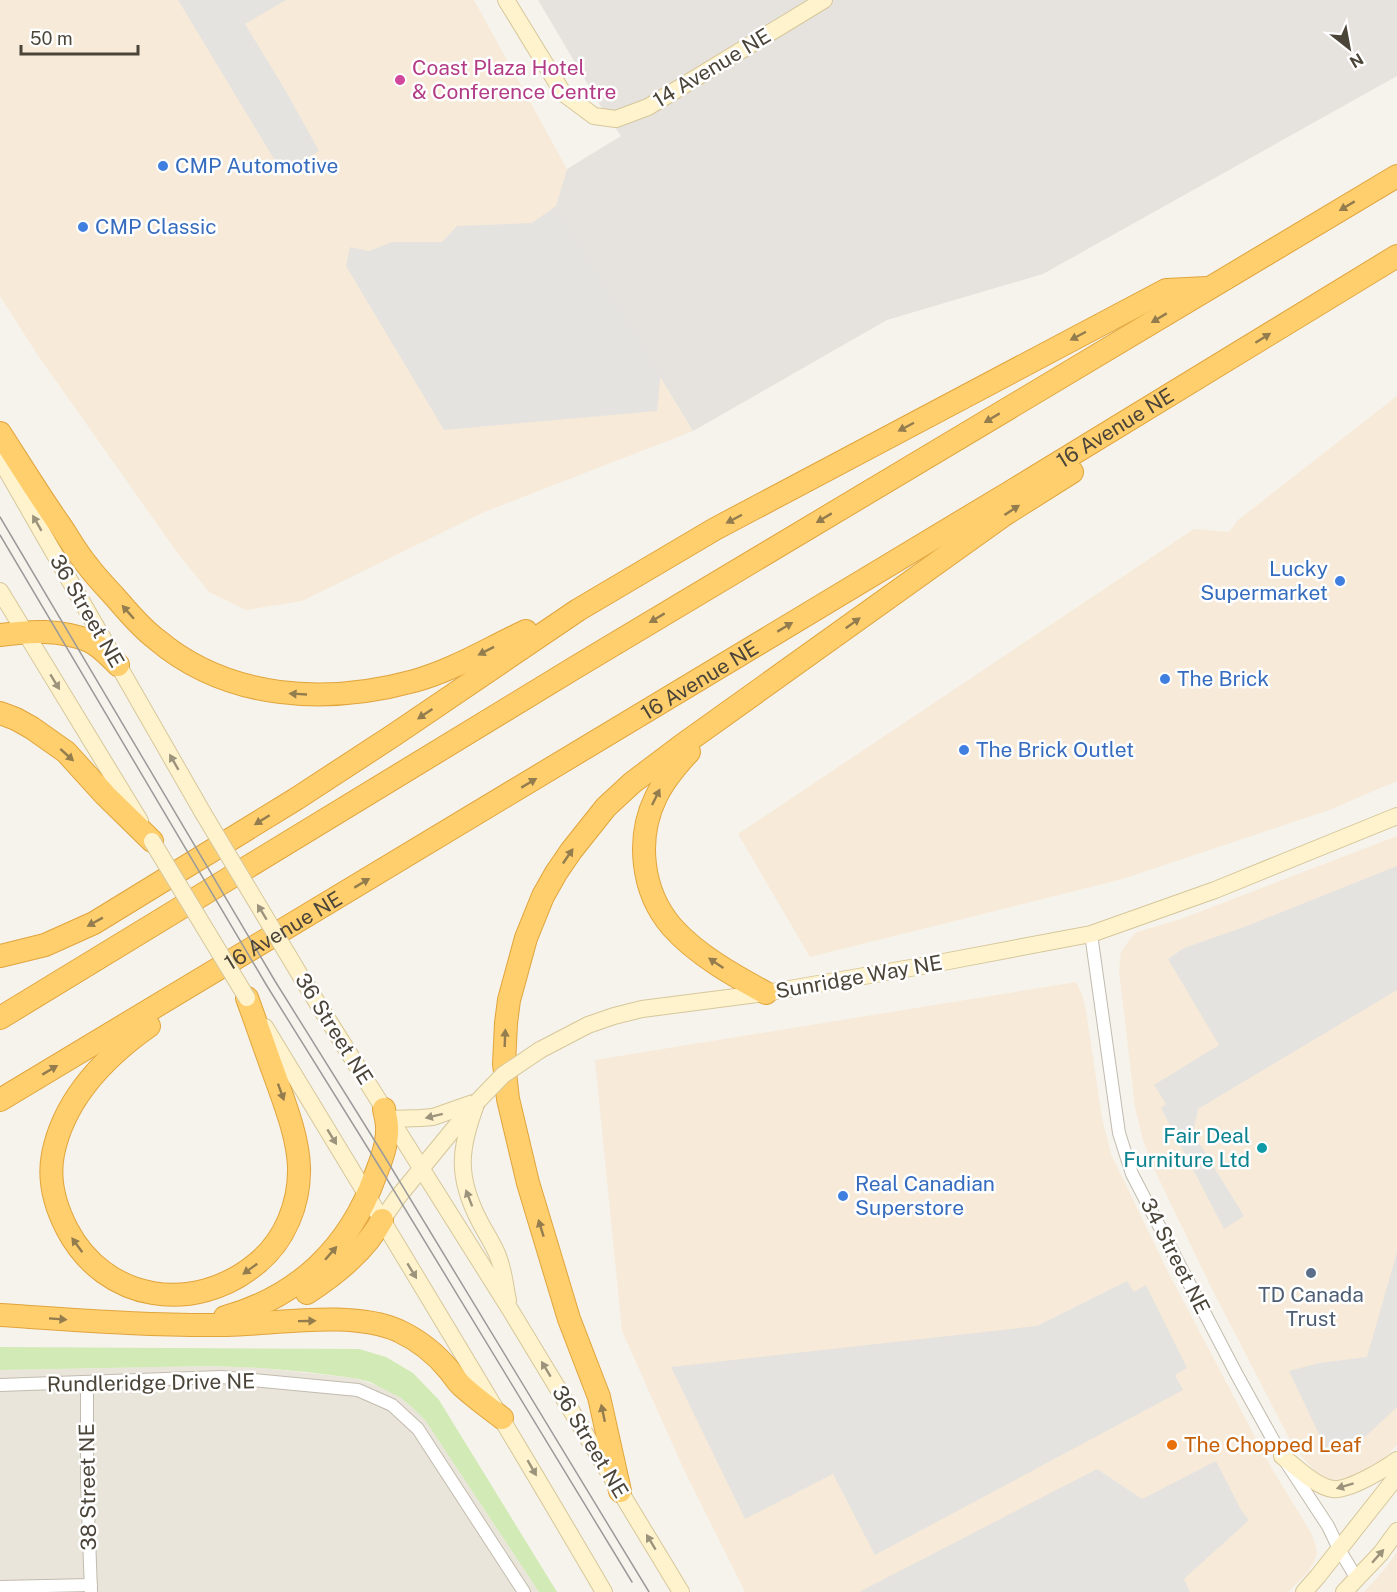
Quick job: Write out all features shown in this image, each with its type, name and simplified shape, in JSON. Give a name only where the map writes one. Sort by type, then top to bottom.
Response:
[{"type":"highway","points":[[0,1018],[555,679],[1397,176]]},
{"type":"highway","name":"16 Avenue NE","points":[[0,1100],[1397,256]]},
{"type":"highway","points":[[0,956],[45,945],[94,923],[306,792],[578,610],[715,529],[1166,290],[1209,288]]},
{"type":"highway","points":[[620,1491],[599,1397],[569,1319],[528,1183],[508,1099],[504,1064],[509,1000],[530,927],[543,896],[571,851],[606,807],[632,783],[1004,515],[1196,392],[1213,369]]},
{"type":"highway","points":[[0,433],[87,565],[138,624],[157,641],[181,657],[206,672],[233,682],[291,694],[325,695],[354,693],[393,686],[447,670],[524,632],[578,610]]},
{"type":"highway","points":[[0,635],[43,632],[71,635],[90,641],[118,665]]},
{"type":"highway","points":[[0,713],[32,728],[66,752],[105,795],[152,841]]},
{"type":"highway","points":[[720,718],[668,775],[656,795],[645,834],[646,875],[661,912],[684,939],[723,967],[766,993]]},
{"type":"highway","points":[[247,998],[285,1106],[296,1149],[299,1167],[298,1186],[288,1223],[278,1241],[263,1258],[229,1283],[206,1291],[183,1295],[163,1295],[120,1283],[86,1257],[72,1239],[54,1199],[53,1156],[65,1116],[90,1079],[124,1044],[236,970],[264,942]]},
{"type":"highway","points":[[188,1324],[227,1317],[248,1310],[300,1281],[319,1266],[347,1234],[368,1197],[383,1154],[388,1129],[387,1114]]},
{"type":"highway","points":[[228,1325],[261,1316],[308,1293],[363,1249],[375,1234],[382,1220]]},
{"type":"highway","points":[[0,1314],[114,1323],[228,1325],[332,1320],[377,1325],[396,1330],[416,1340],[434,1354],[461,1386],[502,1418]]},
{"type":"main road","name":"14 Avenue NE","points":[[506,0],[563,93],[594,116],[616,119],[648,107],[824,0]]},
{"type":"main road","name":"36 Street NE","points":[[0,459],[203,813],[303,980],[511,1311],[681,1592]]},
{"type":"main road","points":[[0,591],[502,1418],[604,1592]]},
{"type":"main road","name":"Sunridge Way NE","points":[[382,1220],[462,1118],[503,1076],[540,1050],[588,1025],[642,1009],[766,993],[1091,934],[1215,890],[1397,816]]},
{"type":"main road","points":[[387,1114],[433,1117],[477,1102]]},
{"type":"main road","points":[[477,1102],[465,1138],[463,1181],[478,1219],[499,1259],[511,1311]]},
{"type":"main road","points":[[1282,1456],[1314,1482],[1334,1490],[1352,1485],[1383,1470],[1397,1460]]},
{"type":"main road","points":[[1304,1592],[1397,1476]]},
{"type":"main road","points":[[1344,1592],[1381,1553],[1397,1531]]},
{"type":"street","name":"34 Street NE","points":[[1091,934],[1119,1133],[1132,1174],[1237,1375],[1282,1456],[1328,1526],[1357,1579]]},
{"type":"street","name":"Rundleridge Drive NE","points":[[0,1385],[221,1377],[358,1390],[392,1405],[418,1429],[524,1592]]},
{"type":"street","name":"38 Street NE","points":[[87,1383],[87,1481],[91,1588]]},
{"type":"street","points":[[0,1587],[91,1588]]},
{"type":"shaded area","points":[[0,0],[474,0],[567,169],[556,207],[693,431],[484,512],[302,601],[246,610],[209,592],[179,555],[37,354],[0,296]]},
{"type":"shaded area","points":[[178,0],[286,0],[245,24],[319,151],[283,174]]},
{"type":"shaded area","points":[[538,0],[1397,0],[1397,76],[1043,274],[887,320],[693,431],[556,206],[567,169],[621,136],[603,110]]},
{"type":"shaded area","points":[[556,206],[661,373],[657,411],[444,430],[346,266],[350,247],[369,251],[392,242],[442,242],[457,226],[532,223]]},
{"type":"shaded area","points":[[1397,396],[1397,781],[1329,810],[1119,880],[810,957],[738,834],[1194,529],[1229,532],[1238,520]]},
{"type":"shaded area","points":[[1397,836],[1397,1445],[1377,1466],[1346,1480],[1333,1481],[1318,1474],[1302,1457],[1288,1436],[1211,1287],[1155,1171],[1143,1140],[1135,1107],[1119,970],[1121,952],[1137,932],[1181,919]]},
{"type":"shaded area","points":[[1397,866],[1397,990],[1198,1109],[1193,1133],[1244,1216],[1224,1229],[1161,1108],[1166,1104],[1154,1085],[1219,1045],[1168,959],[1184,948],[1244,927]]},
{"type":"shaded area","points":[[1076,982],[1086,1011],[1102,1118],[1111,1154],[1167,1270],[1271,1467],[1310,1531],[1317,1553],[1314,1562],[1307,1573],[1288,1592],[745,1592],[684,1470],[622,1331],[595,1060]]},
{"type":"shaded area","points":[[1397,1252],[1397,1407],[1351,1450],[1327,1451],[1289,1371],[1319,1363],[1367,1357]]},
{"type":"shaded area","points":[[1127,1281],[1134,1292],[1146,1285],[1187,1368],[1175,1375],[1183,1390],[875,1555],[833,1474],[745,1519],[671,1367],[1037,1326]]},
{"type":"shaded area","points":[[211,1366],[262,1368],[354,1378],[384,1388],[401,1398],[425,1420],[539,1592],[0,1592],[0,1370]]},
{"type":"shaded area","points":[[1216,1461],[1241,1510],[1249,1520],[1184,1579],[1190,1592],[861,1592],[1097,1469],[1142,1499]]},
{"type":"shaded area","points":[[1397,1552],[1397,1592],[1364,1592],[1385,1569]]},
{"type":"green space","points":[[0,1347],[359,1349],[386,1357],[413,1373],[439,1400],[557,1592],[539,1592],[425,1420],[401,1398],[370,1382],[306,1372],[211,1366],[0,1370]]},
{"type":"tram line","points":[[0,517],[275,981],[649,1592]]},
{"type":"tram line","points":[[0,535],[267,986],[632,1582]]},
{"type":"place","name":"Coast Plaza Hotel & Conference Centre","points":[[400,80]]},
{"type":"place","name":"CMP Automotive","points":[[163,166]]},
{"type":"place","name":"CMP Classic","points":[[83,227]]},
{"type":"place","name":"Lucky Supermarket","points":[[1340,581]]},
{"type":"place","name":"The Brick","points":[[1165,679]]},
{"type":"place","name":"The Brick Outlet","points":[[964,750]]},
{"type":"place","name":"Fair Deal Furniture Ltd","points":[[1262,1148]]},
{"type":"place","name":"Real Canadian Superstore","points":[[843,1196]]},
{"type":"place","name":"TD Canada Trust","points":[[1311,1273]]},
{"type":"place","name":"The Chopped Leaf","points":[[1172,1445]]}]
